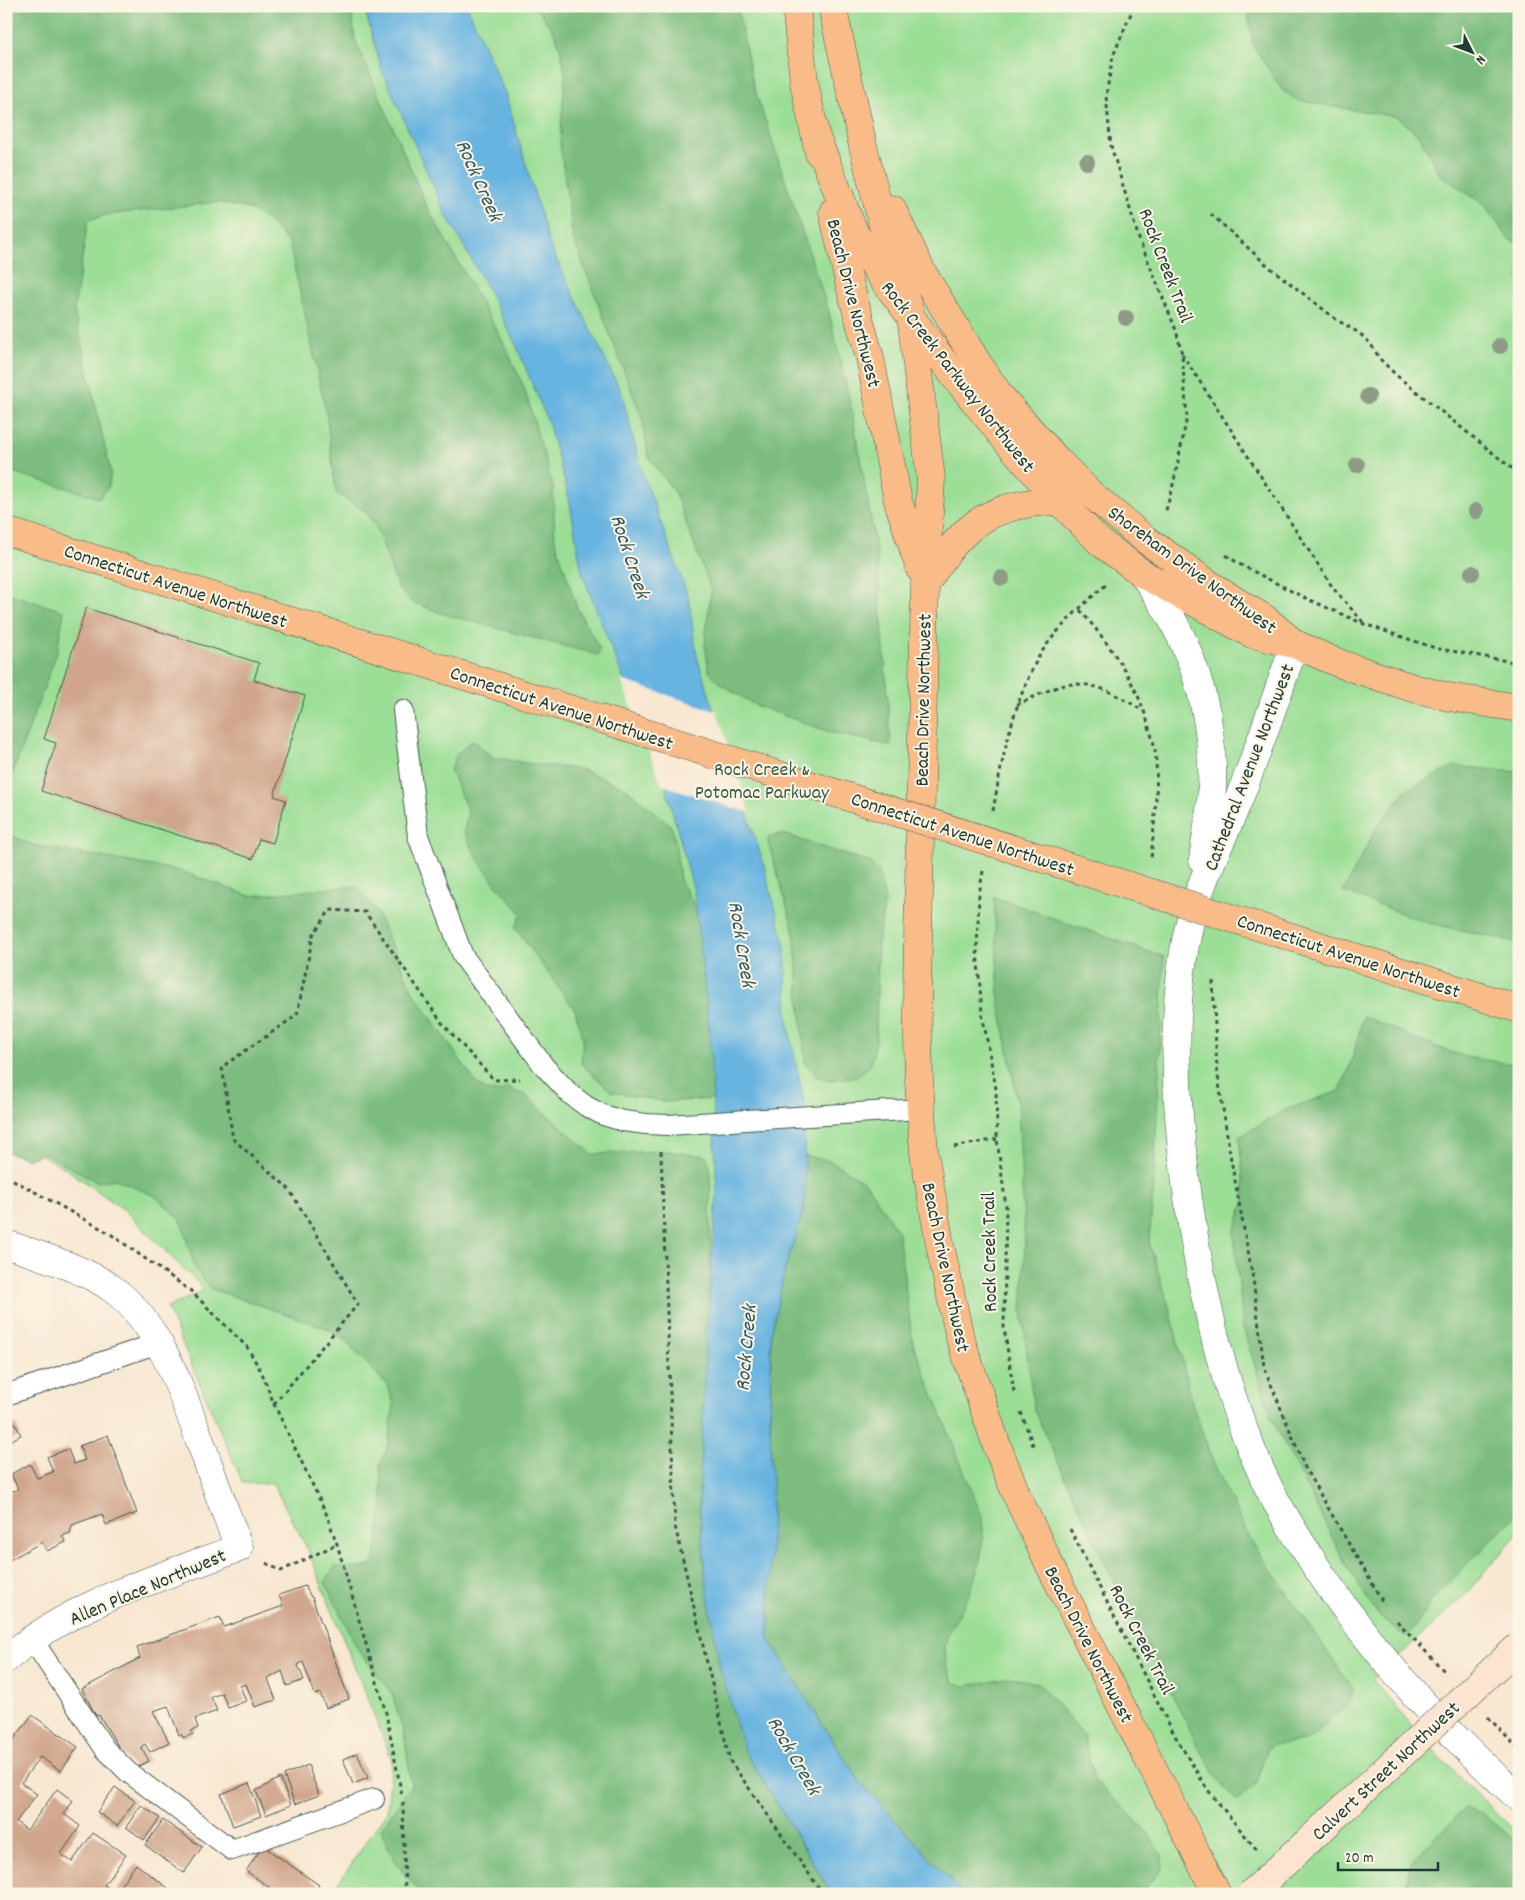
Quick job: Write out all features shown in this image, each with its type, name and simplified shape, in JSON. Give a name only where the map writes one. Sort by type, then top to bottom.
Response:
[{"type":"main road","points":[[796,6],[804,82],[816,137]]},
{"type":"main road","points":[[832,6],[863,146]]},
{"type":"main road","name":"Rock Creek Parkway Northwest","points":[[816,137],[854,232],[880,275],[955,378],[1059,501]]},
{"type":"main road","name":"Beach Drive Northwest","points":[[816,137],[850,286],[870,358],[898,501],[925,584]]},
{"type":"main road","name":"Beach Drive Northwest","points":[[863,146],[885,234],[911,316],[932,479],[925,584],[917,982],[920,1109],[924,1153],[941,1250],[960,1338],[997,1446],[1028,1522],[1217,1894]]},
{"type":"main road","name":"Shoreham Drive Northwest","points":[[863,146],[922,272],[1000,396],[1057,460],[1092,494],[1146,540],[1219,592],[1265,619],[1295,644]]},
{"type":"main road","points":[[925,584],[953,544],[964,532],[985,518],[1008,508],[1092,494]]},
{"type":"main road","name":"Shoreham Drive Northwest","points":[[1059,501],[1100,542],[1143,574],[1252,634],[1295,644],[1338,662],[1413,688],[1449,697],[1519,708]]},
{"type":"main road","name":"Connecticut Avenue Northwest","points":[[6,531],[1519,1009]]},
{"type":"main road","name":"Calvert Street Northwest","points":[[1251,1894],[1519,1646]]},
{"type":"street","name":"Cathedral Avenue Northwest","points":[[1143,574],[1172,618],[1192,661],[1206,712],[1211,745],[1212,789],[1200,889]]},
{"type":"street","name":"Cathedral Avenue Northwest","points":[[1295,644],[1238,800],[1200,889],[1189,926],[1181,966],[1177,1028],[1178,1123],[1190,1214],[1211,1326],[1235,1406],[1266,1483],[1309,1556],[1333,1592],[1384,1659],[1453,1734],[1519,1798]]},
{"type":"street","points":[[6,1244],[48,1259],[105,1284],[139,1314],[158,1343],[187,1404],[239,1548]]},
{"type":"street","name":"Allen Place Northwest","points":[[6,1659],[32,1639],[103,1600],[239,1548]]},
{"type":"lane","points":[[403,710],[418,836],[463,956],[542,1065],[570,1094],[586,1106],[603,1115],[623,1121],[646,1124],[664,1134],[860,1111],[920,1109]]},
{"type":"lane","points":[[6,1395],[158,1343]]},
{"type":"lane","points":[[32,1639],[105,1749],[116,1761],[232,1850],[374,1799]]},
{"type":"path","name":"Rock Creek Trail","points":[[1134,6],[1113,56],[1106,96],[1111,146],[1138,239],[1176,330],[1182,354],[1187,417],[1174,481],[1164,515],[1172,520]]},
{"type":"path","points":[[1210,214],[1268,266],[1337,320],[1359,333],[1370,343],[1380,358],[1396,375],[1519,474]]},
{"type":"path","points":[[1182,354],[1333,588],[1364,624]]},
{"type":"path","points":[[1218,550],[1305,598],[1364,624],[1435,648],[1519,663]]},
{"type":"path","points":[[992,817],[1002,759],[1017,705],[1038,659],[1057,633],[1110,583]]},
{"type":"path","points":[[1080,610],[1106,640],[1130,678],[1145,712],[1155,748],[1156,804],[1151,862]]},
{"type":"path","points":[[1017,705],[1071,684],[1095,687],[1119,695],[1145,712]]},
{"type":"path","name":"Rock Creek Trail","points":[[984,865],[979,894],[977,950],[982,1013],[996,1089],[998,1139],[1006,1207],[1004,1328],[1017,1400]]},
{"type":"path","points":[[274,1404],[358,1304],[289,1189],[233,1139],[222,1067],[297,1015],[313,936],[330,910],[365,912],[442,1023],[494,1080],[528,1079]]},
{"type":"path","points":[[1213,973],[1217,1070],[1230,1154],[1253,1278],[1264,1367],[1306,1470],[1388,1612]]},
{"type":"path","points":[[664,1134],[675,1526],[730,1761],[823,1894]]},
{"type":"path","points":[[945,1149],[998,1139]]},
{"type":"path","points":[[6,1176],[109,1232],[191,1291],[247,1347],[262,1373],[274,1404],[326,1512],[386,1713],[402,1788],[405,1894]]},
{"type":"path","points":[[1020,1409],[1036,1452]]},
{"type":"path","name":"Rock Creek Trail","points":[[1066,1521],[1174,1734],[1207,1788],[1262,1856]]},
{"type":"path","points":[[239,1548],[281,1571],[337,1544]]},
{"type":"path","points":[[1395,1619],[1450,1677]]},
{"type":"path","points":[[1484,1714],[1519,1750]]},
{"type":"green space","name":"Rock Creek & Potomac Parkway","points":[[6,6],[1519,6],[1519,1532],[1464,1596],[1373,1680],[1439,1757],[1519,1835],[1519,1894],[331,1894],[387,1811],[392,1760],[307,1548],[273,1484],[243,1483],[167,1308],[203,1291],[200,1285],[123,1209],[65,1168],[6,1135]]},
{"type":"green space","points":[[6,6],[351,6],[355,40],[428,209],[501,338],[524,387],[553,486],[555,540],[577,608],[600,650],[598,655],[440,613],[410,601],[399,590],[376,527],[365,511],[336,493],[326,411],[289,243],[271,223],[252,210],[218,202],[106,215],[88,220],[74,310],[111,474],[108,488],[99,498],[6,470]]},
{"type":"green space","points":[[531,6],[737,6],[753,84],[829,312],[852,411],[877,555],[891,746],[830,732],[755,705],[722,685],[709,672],[705,644],[711,590],[675,493],[648,456],[642,418],[573,238],[560,144],[565,74],[561,51],[555,34],[540,12]]},
{"type":"green space","points":[[1247,6],[1519,6],[1519,243],[1510,240],[1483,204],[1440,175],[1420,137],[1398,117],[1299,101],[1282,90],[1253,45]]},
{"type":"green space","points":[[6,593],[64,611],[57,652],[6,791]]},
{"type":"green space","points":[[473,740],[492,757],[532,764],[580,769],[626,788],[671,826],[675,840],[680,880],[707,927],[738,1074],[713,1099],[666,1102],[612,1092],[581,1064],[583,1038],[575,1010],[515,928],[522,914],[494,882],[477,858],[464,832],[468,812],[450,770],[457,754]]},
{"type":"green space","points":[[1454,766],[1519,772],[1519,943],[1429,923],[1343,892],[1376,829],[1405,791]]},
{"type":"green space","points":[[6,833],[32,845],[181,871],[250,896],[355,886],[375,908],[413,992],[477,1084],[487,1091],[501,1092],[506,1088],[525,1095],[592,1154],[666,1151],[706,1156],[710,1164],[711,1277],[699,1504],[706,1577],[753,1765],[832,1894],[423,1894],[403,1872],[388,1848],[381,1829],[411,1786],[405,1738],[392,1694],[358,1649],[325,1582],[335,1567],[362,1568],[374,1563],[383,1504],[380,1465],[388,1445],[394,1404],[387,1385],[344,1339],[324,1327],[209,1288],[194,1266],[181,1220],[155,1196],[115,1179],[98,1182],[44,1153],[29,1159],[6,1152]]},
{"type":"green space","points":[[783,834],[871,863],[879,873],[885,900],[878,942],[876,1043],[870,1065],[858,1076],[831,1080],[817,1077],[805,1062],[794,931],[768,842],[769,836]]},
{"type":"green space","points":[[994,897],[1164,957],[1154,1183],[1149,1242],[1171,1313],[1193,1406],[1213,1462],[1251,1541],[1354,1690],[1347,1705],[1306,1741],[1272,1745],[1267,1750],[1255,1785],[1237,1801],[1225,1790],[1198,1746],[1098,1549],[1034,1410],[1022,1312],[1025,1248],[1018,1106],[999,1001]]},
{"type":"green space","points":[[1363,1016],[1421,1041],[1465,1057],[1519,1065],[1519,1513],[1432,1600],[1414,1629],[1405,1636],[1379,1616],[1346,1565],[1271,1417],[1243,1328],[1234,1233],[1245,1200],[1239,1137],[1287,1109],[1340,1091],[1353,1057]]},
{"type":"green space","points":[[805,1156],[831,1161],[866,1183],[898,1232],[913,1344],[981,1514],[983,1526],[982,1549],[976,1574],[963,1607],[947,1637],[945,1651],[951,1677],[954,1683],[966,1686],[1010,1677],[1038,1683],[1084,1735],[1094,1780],[1147,1831],[1162,1855],[1162,1869],[1148,1886],[1138,1894],[963,1894],[860,1782],[769,1639],[771,1334],[785,1269],[804,1209]]},
{"type":"green space","points":[[1465,1808],[1482,1814],[1519,1844],[1519,1894],[1392,1894],[1407,1880],[1411,1862]]},
{"type":"water","name":"Rock Creek","points":[[364,6],[467,6],[505,93],[550,246],[622,394],[641,469],[688,596],[697,657],[764,866],[785,946],[788,1024],[804,1102],[804,1209],[785,1269],[771,1334],[770,1427],[772,1485],[769,1639],[860,1782],[963,1894],[832,1894],[744,1750],[720,1669],[707,1588],[699,1504],[706,1338],[717,1193],[710,1036],[694,891],[666,788],[582,573],[569,498],[548,422],[517,347],[484,282],[445,213],[381,68]]},
{"type":"pier","points":[[621,680],[717,711],[750,813],[662,785]]},
{"type":"building","points":[[86,608],[259,663],[254,680],[305,696],[274,796],[286,800],[273,843],[259,839],[253,859],[41,791],[56,743],[44,739]]},
{"type":"building","points":[[6,1407],[21,1435],[6,1443]]},
{"type":"building","points":[[108,1435],[137,1513],[106,1525],[102,1514],[72,1525],[70,1533],[62,1536],[66,1542],[47,1551],[42,1542],[6,1562],[6,1494],[18,1489],[11,1474],[30,1464],[37,1478],[53,1472],[47,1457],[68,1449],[74,1464],[85,1460],[79,1446]]},
{"type":"building","points":[[305,1586],[312,1597],[349,1699],[326,1708],[320,1693],[315,1695],[303,1662],[298,1665],[304,1680],[287,1686],[282,1671],[268,1679],[276,1700],[255,1707],[246,1684],[240,1686],[246,1701],[228,1708],[222,1693],[211,1697],[217,1711],[195,1719],[198,1728],[191,1731],[193,1734],[183,1738],[182,1735],[179,1735],[168,1706],[153,1711],[169,1742],[150,1752],[145,1744],[141,1747],[149,1761],[135,1768],[124,1756],[99,1715],[96,1716],[82,1689],[140,1658],[137,1647],[220,1617],[224,1627],[283,1606],[279,1595]]},
{"type":"building","points":[[32,1715],[78,1747],[61,1771],[40,1757],[21,1783],[37,1794],[16,1822],[27,1830],[57,1789],[73,1801],[64,1814],[80,1826],[61,1854],[72,1862],[93,1833],[126,1855],[104,1885],[115,1893],[136,1864],[168,1888],[164,1894],[6,1894],[6,1750]]},
{"type":"building","points":[[357,1753],[368,1778],[353,1784],[343,1759]]},
{"type":"building","points":[[308,1765],[319,1795],[295,1804],[284,1775]]},
{"type":"building","points":[[280,1778],[291,1805],[266,1815],[256,1791]]},
{"type":"building","points":[[249,1783],[261,1816],[233,1826],[221,1794]]},
{"type":"building","points":[[115,1787],[135,1801],[117,1826],[97,1812]]},
{"type":"building","points":[[141,1805],[160,1818],[144,1840],[126,1827]]},
{"type":"building","points":[[163,1820],[202,1847],[184,1873],[145,1845]]},
{"type":"building","points":[[263,1846],[319,1885],[313,1894],[279,1894],[246,1871]]}]
